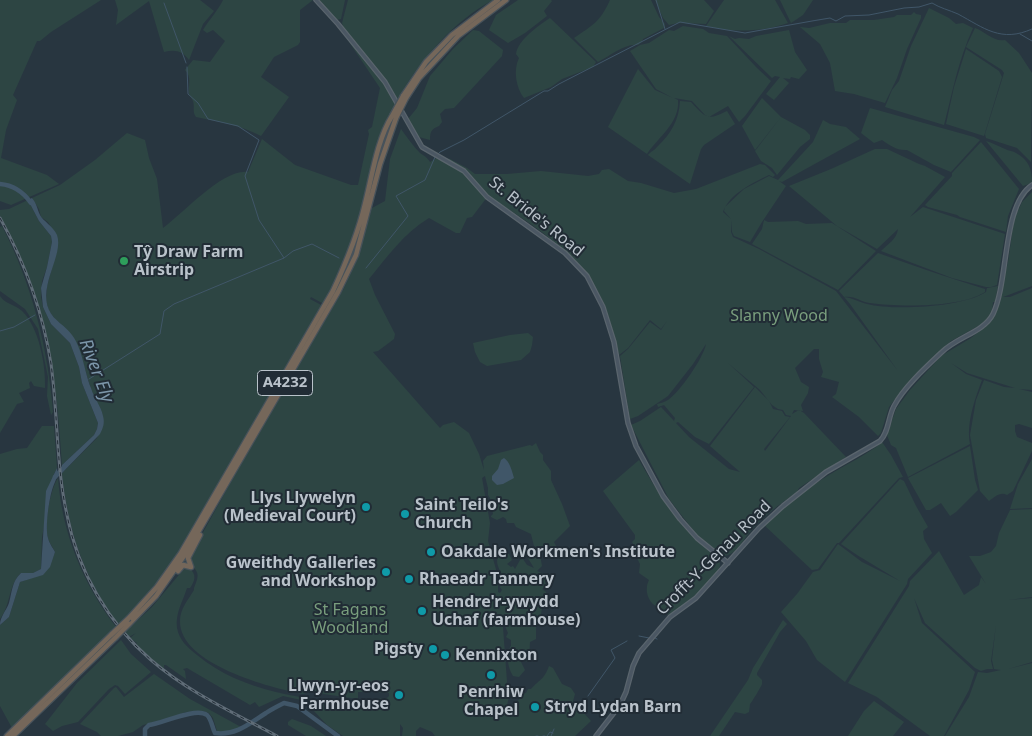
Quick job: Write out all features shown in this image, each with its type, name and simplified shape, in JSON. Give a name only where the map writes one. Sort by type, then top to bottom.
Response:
[{"type":"highway","name":"A4232","points":[[114,636],[157,587],[181,553],[334,291],[350,256],[365,206],[376,158],[394,117],[426,62],[448,40],[498,0]]},
{"type":"highway","name":"A4232","points":[[405,97],[419,78],[458,36],[506,0]]},
{"type":"highway","name":"A4232","points":[[7,736],[140,613],[160,591],[181,562],[338,292],[356,255],[394,117]]},
{"type":"highway","points":[[140,613],[161,593],[180,567],[183,565],[191,567],[188,561],[189,555],[230,478]]},
{"type":"highway","name":"A4232","points":[[13,736],[33,713]]},
{"type":"street","name":"St. Bride's Road","points":[[316,0],[385,82],[422,146],[464,170],[487,197],[566,253],[586,276],[603,307],[614,342],[628,423],[636,446],[663,496],[680,520],[697,538],[728,563]]},
{"type":"street","name":"Crofft-Y-Genau Road","points":[[596,736],[620,705],[626,692],[632,666],[640,650],[672,615],[696,598],[759,528],[806,487],[826,472],[882,439],[891,413],[900,397],[955,340],[977,330],[986,323],[993,314],[1014,212],[1022,194],[1032,185]]},
{"type":"green space","points":[[0,0],[101,0],[40,41],[37,41],[13,95],[17,100],[6,130],[1,158],[47,175],[59,184],[11,205],[0,201]]},
{"type":"green space","points":[[115,0],[200,0],[214,11],[203,24],[189,60],[178,52],[164,52],[149,1],[116,25],[118,10]]},
{"type":"green space","points":[[223,0],[313,0],[300,10],[300,42],[298,45],[274,57],[261,77],[289,97],[261,136],[237,126],[196,117],[194,113],[193,101],[189,94],[189,78],[185,70],[193,60],[210,62],[225,41],[213,30],[207,33],[203,30]]},
{"type":"green space","points":[[318,0],[345,0],[341,19],[336,20]]},
{"type":"green space","points":[[348,0],[493,0],[464,19],[438,44],[426,57],[397,100],[383,77],[344,29],[342,23]]},
{"type":"green space","points":[[518,0],[552,1],[544,11],[547,16],[508,43],[489,30],[496,15]]},
{"type":"green space","points":[[610,0],[651,0],[659,17],[665,24],[664,28],[643,39],[638,45],[623,48],[598,62],[574,38],[595,22],[603,13]]},
{"type":"green space","points":[[655,0],[704,0],[714,11],[706,24],[678,23],[669,25],[663,18]]},
{"type":"green space","points":[[724,0],[775,0],[788,23],[747,31],[726,30],[706,26]]},
{"type":"green space","points":[[780,0],[813,0],[803,15],[791,23]]},
{"type":"green space","points":[[929,8],[949,18],[956,24],[963,23],[973,28],[960,64],[944,125],[885,107],[892,90],[899,81],[911,46]]},
{"type":"green space","points":[[914,12],[921,15],[921,18],[885,103],[854,94],[835,91],[830,63],[820,44],[800,27],[809,28],[830,23],[846,23],[850,20],[874,20],[897,15],[911,15]]},
{"type":"green space","points":[[550,18],[596,62],[593,67],[562,79],[551,87],[524,98],[516,79],[516,68],[519,58],[516,54],[520,44],[529,34]]},
{"type":"green space","points":[[683,26],[703,29],[709,33],[727,36],[771,81],[739,122],[728,106],[709,117],[692,101],[674,98],[678,100],[676,116],[647,154],[608,127],[638,69],[655,90],[673,98],[656,89],[630,51],[640,45],[649,43],[669,30],[674,31]]},
{"type":"green space","points":[[975,28],[993,38],[1005,40],[1019,53],[1032,73],[1031,162],[1017,148],[986,138],[985,134],[1004,73],[966,47]]},
{"type":"green space","points":[[341,30],[383,82],[396,103],[382,134],[357,228],[338,280],[324,304],[311,297],[310,299],[323,306],[178,555],[151,591],[118,625],[87,571],[73,534],[68,514],[62,473],[97,438],[103,417],[91,389],[83,363],[67,330],[49,311],[46,301],[47,286],[56,254],[57,237],[48,222],[41,217],[39,209],[32,198],[60,185],[95,160],[127,133],[145,140],[157,179],[163,228],[215,184],[238,173],[248,172],[262,139],[295,165],[351,185],[358,185],[369,134],[368,130],[372,127],[380,88]]},
{"type":"green space","points":[[473,30],[479,31],[503,50],[502,56],[454,108],[445,109],[440,114],[442,122],[432,131],[430,140],[419,137],[408,119],[417,108],[430,76],[453,49]]},
{"type":"green space","points":[[789,30],[795,52],[807,70],[799,79],[783,78],[789,83],[774,100],[766,94],[780,77],[775,76],[772,78],[729,36],[735,39],[749,39]]},
{"type":"green space","points":[[966,49],[999,71],[1002,77],[984,136],[946,124],[954,87]]},
{"type":"green space","points":[[762,98],[781,117],[755,150],[742,126]]},
{"type":"green space","points":[[680,101],[691,102],[704,115],[711,117],[727,111],[735,124],[701,149],[690,184],[648,155],[670,132],[678,114]]},
{"type":"green space","points":[[870,108],[980,140],[951,172],[882,140],[874,143],[861,133]]},
{"type":"green space","points":[[781,117],[805,130],[810,135],[810,139],[800,147],[777,175],[772,168],[761,161],[755,151]]},
{"type":"green space","points":[[823,120],[830,124],[846,127],[860,139],[782,182],[779,181],[786,186],[750,242],[734,236],[731,220],[731,232],[733,237],[836,291],[898,371],[844,297],[879,306],[928,306],[976,297],[986,292],[987,288],[998,286],[992,312],[984,323],[951,341],[908,383],[889,407],[881,433],[878,436],[859,417],[832,397],[836,394],[839,382],[821,377],[823,372],[819,359],[819,349],[814,349],[795,368],[801,382],[809,387],[808,393],[801,405],[803,411],[800,411],[846,457],[799,488],[797,492],[760,522],[738,548],[728,555],[723,556],[697,535],[669,499],[631,425],[661,407],[674,421],[675,418],[664,405],[658,407],[657,404],[668,400],[679,390],[696,365],[706,344],[668,396],[638,416],[630,419],[620,356],[628,349],[650,322],[661,330],[667,321],[661,329],[650,320],[628,348],[619,355],[606,309],[590,279],[565,251],[535,227],[488,196],[472,217],[467,218],[460,233],[456,233],[429,218],[404,238],[369,279],[395,334],[394,339],[378,351],[373,352],[440,428],[443,425],[454,422],[469,433],[484,470],[483,461],[487,456],[532,446],[536,443],[543,455],[543,460],[551,471],[551,480],[570,526],[554,542],[556,549],[549,553],[543,550],[543,546],[534,546],[531,534],[516,527],[514,523],[507,523],[503,517],[497,520],[491,517],[493,514],[485,476],[482,478],[490,523],[488,541],[497,573],[494,579],[498,581],[498,592],[500,593],[502,590],[498,578],[501,573],[497,561],[501,553],[509,554],[512,560],[507,564],[515,569],[520,560],[523,559],[527,565],[534,568],[526,555],[529,551],[540,555],[542,566],[537,571],[544,574],[546,586],[542,589],[546,592],[546,598],[541,602],[540,607],[542,608],[542,622],[536,626],[536,639],[530,642],[529,660],[528,662],[523,660],[521,662],[525,670],[519,677],[513,676],[510,669],[508,658],[511,640],[506,637],[508,633],[505,626],[503,627],[507,682],[505,685],[509,697],[506,709],[509,711],[510,706],[520,699],[522,694],[526,693],[528,689],[531,689],[541,679],[549,666],[553,668],[562,684],[571,688],[575,694],[573,701],[591,721],[575,736],[435,736],[432,732],[420,727],[416,731],[416,736],[402,736],[403,728],[400,724],[400,736],[343,736],[327,725],[314,711],[315,708],[306,701],[283,696],[259,707],[255,702],[250,705],[187,668],[183,669],[186,679],[166,665],[164,665],[164,670],[130,638],[136,633],[129,637],[125,632],[152,607],[183,570],[189,568],[194,575],[194,580],[190,588],[187,588],[178,612],[178,632],[187,647],[215,668],[254,686],[318,700],[361,706],[363,701],[372,705],[374,699],[387,698],[389,696],[389,693],[373,692],[373,685],[365,685],[363,692],[358,692],[358,699],[310,692],[303,694],[250,680],[210,661],[194,650],[184,636],[180,617],[194,590],[198,577],[190,556],[344,288],[356,261],[372,208],[385,201],[390,159],[401,129],[417,150],[430,162],[438,157],[450,159],[475,174],[541,171],[588,176],[599,174],[602,170],[609,169],[628,181],[674,193],[696,189],[760,164],[765,165],[775,175],[773,177],[769,175],[743,189],[726,206],[744,189],[769,176],[778,180],[813,142]],"holes":[[[728,363],[760,390],[768,400],[755,387],[710,446],[740,472],[729,469],[689,437],[675,422],[678,422],[695,437],[709,444],[754,387]],[[769,402],[778,409],[783,410],[786,415],[791,416],[765,451],[764,449],[790,417],[785,416],[782,411],[773,409]]]},
{"type":"green space","points":[[986,141],[1015,152],[1024,159],[1030,169],[1032,183],[1023,186]]},
{"type":"green space","points":[[981,142],[1019,189],[1008,216],[1006,232],[925,205]]},
{"type":"green space","points":[[875,149],[887,149],[945,177],[910,217],[923,207],[1005,234],[997,285],[986,287],[952,278],[881,251],[894,239],[898,229],[877,249],[837,226],[789,186]]},
{"type":"green space","points":[[1032,192],[1032,286],[1003,297],[1010,297],[1032,288],[1032,390],[1019,389],[1032,392],[1032,428],[1019,424],[1015,425],[1015,431],[1017,437],[1032,443],[1032,451],[1013,491],[1007,495],[998,495],[989,501],[980,491],[970,435],[976,400],[984,380],[1004,387],[1015,388],[967,373],[951,363],[966,374],[982,380],[974,403],[970,420],[969,436],[970,444],[908,477],[896,448],[891,445],[887,435],[896,409],[910,390],[941,356],[971,338],[995,316],[1008,262],[1014,220],[1022,202]]},
{"type":"green space","points":[[28,200],[39,221],[51,236],[52,242],[42,281],[41,297],[43,307],[51,324],[70,343],[79,367],[82,383],[98,423],[94,435],[62,465],[56,395],[44,326],[27,273],[0,216],[0,210],[9,209]]},
{"type":"green space","points":[[764,220],[768,222],[798,221],[806,224],[832,223],[876,251],[838,290],[752,244],[762,229]]},
{"type":"green space","points":[[2,226],[13,248],[30,293],[43,340],[51,388],[53,412],[51,415],[47,396],[48,377],[38,329],[25,309],[0,291],[0,227]]},
{"type":"green space","points":[[878,253],[985,289],[985,292],[961,301],[929,305],[882,304],[844,297],[839,291]]},
{"type":"green space","points":[[0,296],[22,311],[33,327],[43,358],[45,388],[34,386],[31,381],[29,383],[30,388],[19,393],[24,402],[17,404],[0,433]]},
{"type":"green space","points":[[528,333],[533,337],[532,345],[530,352],[521,360],[487,366],[480,362],[475,352],[473,343]]},
{"type":"green space","points":[[42,426],[54,426],[57,468],[54,474],[42,537],[41,569],[33,573],[21,573],[14,583],[6,608],[0,619],[0,454],[27,448]]},
{"type":"green space","points":[[882,442],[903,477],[899,478],[837,543],[818,569],[812,570],[764,525],[812,486]]},
{"type":"green space","points":[[970,446],[978,490],[950,516],[941,503],[930,510],[926,510],[908,478]]},
{"type":"green space","points":[[1032,459],[1032,508],[1010,509],[1018,484]]},
{"type":"green space","points":[[639,460],[673,513],[689,532],[720,561],[718,571],[713,578],[689,600],[668,615],[665,612],[661,614],[658,607],[649,599],[647,588],[649,580],[639,573],[640,564],[633,550],[635,547],[632,542],[635,539],[635,535],[603,491]]},
{"type":"green space","points":[[58,478],[64,518],[76,557],[104,611],[116,627],[12,728],[0,706],[0,625],[9,617],[20,582],[46,571],[55,552],[47,532],[47,516],[50,499]]},
{"type":"green space","points":[[900,479],[904,481],[928,527],[923,531],[924,539],[932,553],[908,579],[907,584],[845,682],[817,660],[806,641],[781,612],[813,572],[820,570],[838,544],[862,562],[900,581],[841,544]]},
{"type":"green space","points":[[1032,509],[1032,597],[1008,600],[1032,598],[1032,662],[1008,669],[1032,663],[1032,736],[945,736],[969,697],[978,672],[987,673],[1001,670],[994,669],[992,660],[996,625],[991,661],[993,669],[981,671],[975,668],[925,623],[914,598],[922,623],[975,672],[969,690],[944,736],[930,736],[877,697],[848,683],[909,586],[910,581],[939,551],[964,595],[979,585],[981,577],[986,584],[969,556],[980,556],[991,552],[996,546],[999,533],[1010,510]]},
{"type":"green space","points":[[783,620],[787,624],[780,632],[757,673],[762,680],[762,684],[750,704],[749,712],[745,714],[735,712],[719,736],[710,736],[748,680],[753,668]]},
{"type":"green space","points":[[121,640],[131,654],[151,672],[125,694],[115,685],[78,722],[62,726],[53,731],[45,724],[77,683]]},
{"type":"green space","points":[[154,674],[190,699],[241,727],[229,732],[217,731],[213,718],[209,713],[203,711],[186,712],[165,720],[143,725],[133,732],[118,736],[101,736],[80,724],[114,688],[116,687],[124,697]]},
{"type":"green space","points":[[874,701],[904,722],[893,736],[848,736],[864,711]]},
{"type":"green space","points":[[292,719],[311,726],[326,736],[306,736],[288,725],[288,722]]},
{"type":"water","points":[[32,198],[41,217],[57,235],[57,252],[46,300],[49,310],[75,340],[104,419],[100,434],[62,473],[62,465],[94,435],[98,423],[82,383],[79,367],[70,343],[51,324],[43,307],[41,288],[52,242],[51,236],[39,221],[28,200]]},
{"type":"water","points":[[504,458],[512,470],[514,478],[497,485],[492,480],[492,476]]},
{"type":"water","points":[[57,468],[57,476],[50,498],[47,520],[48,538],[55,552],[50,567],[43,575],[20,582],[9,617],[0,625],[18,576],[21,573],[33,573],[41,569],[46,491]]},
{"type":"waterway","points":[[656,0],[665,29]]},
{"type":"waterway","points":[[164,3],[186,63]]},
{"type":"waterway","points":[[366,268],[408,216],[396,196],[425,180],[435,157],[440,152],[464,140],[544,91],[548,91],[680,22],[745,33],[830,18],[836,21],[845,16],[869,15],[932,3],[993,32],[1011,35],[1032,29]]},
{"type":"waterway","points":[[1020,34],[1032,41]]},
{"type":"waterway","points":[[89,379],[160,334],[164,311],[174,304],[284,258],[259,220],[245,176],[259,140],[238,126],[208,119],[198,103],[188,94],[187,67]]},
{"type":"waterway","name":"River Ely","points":[[0,184],[18,190],[31,203]]},
{"type":"waterway","points":[[284,258],[293,251],[312,244],[339,258]]},
{"type":"waterway","points":[[0,331],[14,327],[35,315]]},
{"type":"waterway","name":"River Ely","points":[[55,477],[66,465]]},
{"type":"waterway","points":[[639,636],[649,638]]},
{"type":"waterway","points":[[588,696],[615,658],[611,650],[627,641]]},
{"type":"waterway","points":[[554,699],[559,703]]},
{"type":"waterway","name":"River Ely","points":[[145,736],[145,729],[149,725],[195,713],[207,715],[215,733],[230,733],[284,703],[297,706],[338,736]]},
{"type":"waterway","points":[[551,736],[554,729]]},
{"type":"waterway","points":[[547,736],[550,732],[553,733]]},
{"type":"railway","points":[[0,218],[32,289],[48,345],[63,496],[72,536],[87,576],[97,595],[121,630],[165,672],[212,701],[277,736]]},
{"type":"place","name":"Tŷ Draw Farm Airstrip","points":[[124,261]]},
{"type":"place","name":"Llys Llywelyn (Medieval Court)","points":[[366,507]]},
{"type":"place","name":"Saint Teilo's Church","points":[[405,514]]},
{"type":"place","name":"Oakdale Workmen's Institute","points":[[431,552]]},
{"type":"place","name":"Gweithdy Galleries and Workshop","points":[[386,572]]},
{"type":"place","name":"Rhaeadr Tannery","points":[[409,579]]},
{"type":"place","name":"Hendre'r-ywydd Uchaf (farmhouse)","points":[[422,611]]},
{"type":"place","name":"Pigsty","points":[[433,649]]},
{"type":"place","name":"Kennixton","points":[[445,655]]},
{"type":"place","name":"Penrhiw Chapel","points":[[491,675]]},
{"type":"place","name":"Llwyn-yr-eos Farmhouse","points":[[399,695]]},
{"type":"place","name":"Stryd Lydan Barn","points":[[535,707]]},
{"type":"park label","name":"Slanny Wood","points":[[779,316]]},
{"type":"park label","name":"St Fagans Woodland","points":[[350,619]]}]
